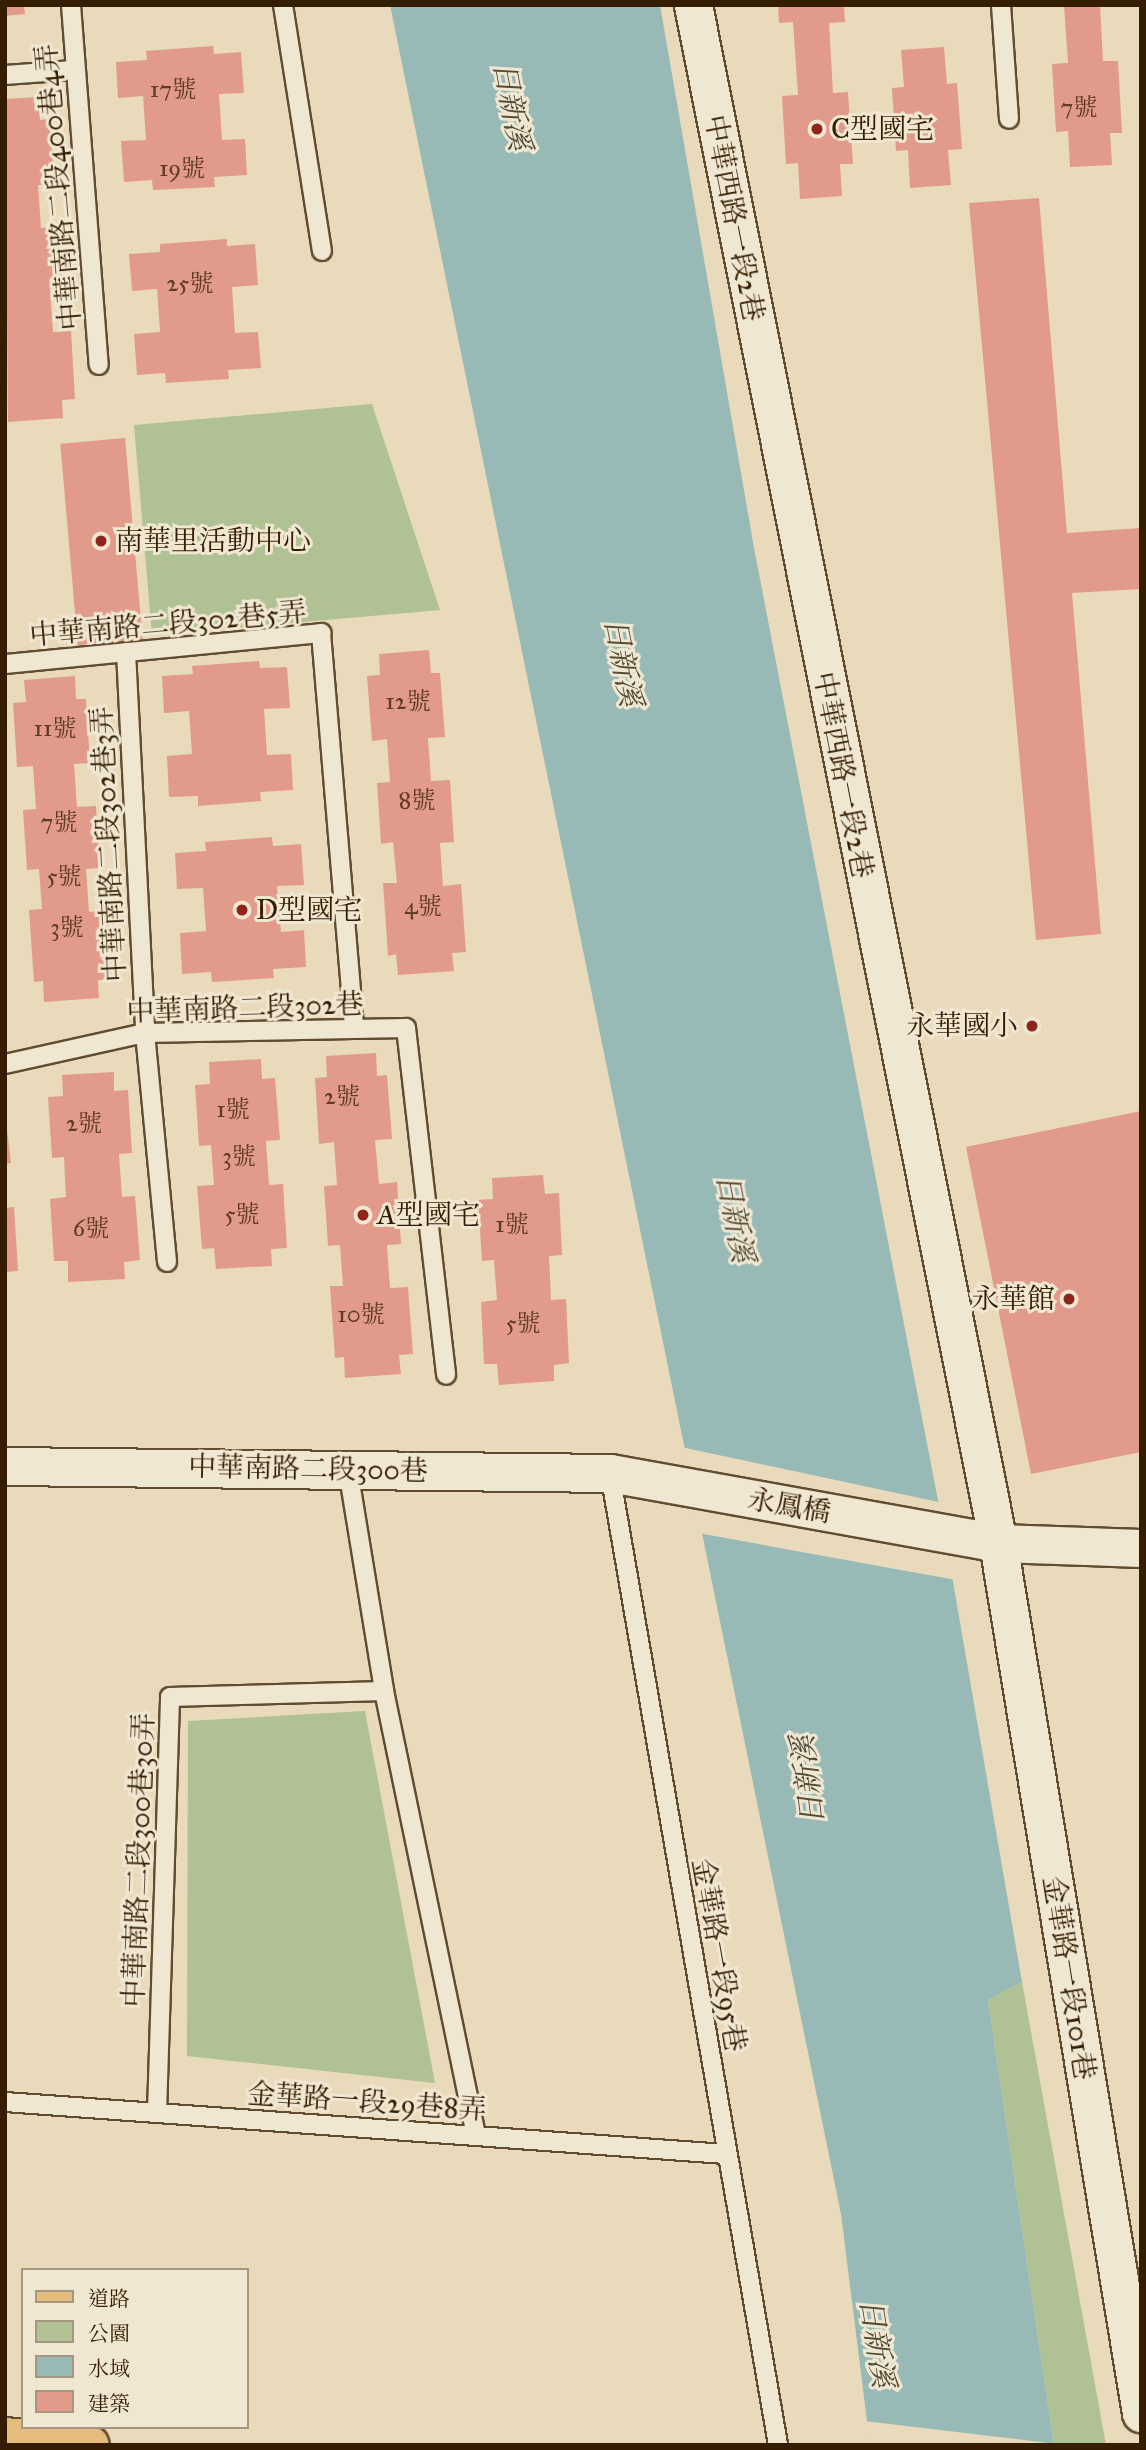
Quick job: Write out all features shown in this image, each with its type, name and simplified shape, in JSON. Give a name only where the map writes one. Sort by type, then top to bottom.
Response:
[{"type":"main road","points":[[5,2437],[90,2445]]},
{"type":"street","name":"中華西路一段2巷","points":[[693,5],[983,1541]]},
{"type":"street","name":"中華南路二段300巷","points":[[5,1466],[610,1473]]},
{"type":"street","name":"永鳳橋","points":[[610,1473],[983,1541],[1141,1548]]},
{"type":"street","name":"金華路一段101巷","points":[[983,1541],[1141,2413]]},
{"type":"lane","name":"中華南路二段400巷4弄","points":[[71,5],[99,365]]},
{"type":"lane","points":[[284,5],[321,251]]},
{"type":"lane","points":[[1000,5],[1009,119]]},
{"type":"lane","points":[[5,75],[75,70]]},
{"type":"lane","name":"中華南路二段302巷5弄","points":[[5,664],[321,633],[354,1029]]},
{"type":"lane","name":"中華南路二段302巷3弄","points":[[125,652],[145,1033],[167,1262]]},
{"type":"lane","name":"中華南路二段302巷","points":[[5,1064],[145,1033],[405,1028],[446,1375]]},
{"type":"lane","points":[[348,1470],[384,1691],[475,2136]]},
{"type":"lane","name":"金華路一段95巷","points":[[610,1473],[778,2445]]},
{"type":"lane","name":"中華南路二段300巷30弄","points":[[157,2113],[170,1697],[384,1691]]},
{"type":"lane","name":"金華路一段29巷8弄","points":[[5,2102],[726,2154]]},
{"type":"green space","points":[[372,404],[440,610],[152,635],[134,425]]},
{"type":"green space","points":[[365,1711],[435,2083],[187,2056],[188,1721]]},
{"type":"green space","points":[[1022,1982],[1106,2445],[1054,2445],[988,2000]]},
{"type":"water","name":"日新溪","points":[[390,5],[660,5],[754,548],[947,1547],[1022,1982],[988,2000],[1054,2445],[870,2445],[841,2214]]},
{"type":"pier","points":[[681,1447],[943,1503],[956,1580],[698,1533]]},
{"type":"pier","points":[[864,2421],[1057,2444],[1057,2445],[866,2445]]},
{"type":"building","points":[[5,5],[24,5],[25,14],[5,16]]},
{"type":"building","name":"C型國宅","points":[[778,5],[844,5],[845,22],[829,23],[833,93],[848,92],[853,164],[840,164],[842,196],[800,199],[798,163],[786,164],[782,96],[798,95],[793,22],[779,23]]},
{"type":"building","points":[[1064,5],[1100,5],[1103,61],[1118,61],[1122,133],[1110,133],[1112,165],[1070,167],[1068,131],[1056,132],[1052,64],[1068,63]]},
{"type":"building","points":[[213,46],[214,54],[241,52],[244,93],[219,94],[222,140],[245,139],[247,175],[214,177],[215,187],[153,190],[152,180],[124,182],[121,141],[146,140],[143,96],[118,98],[116,62],[147,60],[146,51]]},
{"type":"building","name":"C型國宅","points":[[944,47],[947,84],[957,83],[962,149],[948,150],[951,185],[910,188],[908,150],[896,151],[892,88],[904,87],[901,50]]},
{"type":"building","points":[[39,97],[40,120],[50,119],[54,184],[38,185],[41,228],[59,227],[64,288],[50,289],[53,332],[71,331],[75,399],[62,400],[63,418],[8,422],[5,99]]},
{"type":"building","points":[[1039,198],[1067,533],[1141,528],[1141,589],[1072,593],[1101,934],[1036,940],[969,203]]},
{"type":"building","points":[[227,239],[227,246],[255,244],[258,285],[232,287],[235,333],[258,332],[261,368],[228,370],[229,379],[166,383],[165,373],[137,375],[134,334],[160,332],[157,289],[132,291],[129,254],[160,252],[160,244]]},
{"type":"building","name":"南華里活動中心","points":[[125,438],[143,639],[78,645],[60,444]]},
{"type":"building","points":[[429,650],[431,673],[440,673],[445,737],[428,738],[431,781],[450,780],[454,842],[440,843],[443,886],[461,884],[466,952],[452,953],[454,971],[398,975],[396,954],[388,956],[383,883],[397,883],[393,842],[381,844],[377,783],[390,782],[387,739],[372,741],[367,676],[380,675],[379,654]]},
{"type":"building","points":[[259,661],[260,668],[287,667],[290,708],[264,709],[267,755],[291,754],[293,790],[260,792],[261,801],[198,806],[198,796],[169,797],[167,756],[192,754],[189,711],[164,713],[162,676],[193,674],[192,666]]},
{"type":"building","points":[[75,676],[76,699],[86,699],[90,763],[74,764],[77,807],[96,806],[100,868],[86,869],[89,912],[107,910],[112,979],[98,980],[99,998],[44,1002],[43,981],[34,982],[29,910],[42,909],[39,869],[27,870],[23,810],[36,809],[33,766],[17,767],[13,703],[26,702],[24,680]]},
{"type":"building","name":"D型國宅","points":[[272,837],[273,846],[301,844],[304,885],[277,886],[281,932],[304,930],[306,967],[273,969],[274,978],[212,982],[211,972],[182,974],[180,933],[206,931],[203,888],[177,889],[175,853],[206,851],[205,842]]},
{"type":"building","name":"A型國宅","points":[[376,1053],[377,1076],[387,1075],[392,1139],[375,1140],[379,1184],[397,1182],[401,1244],[387,1245],[390,1288],[408,1287],[413,1354],[399,1355],[401,1374],[345,1378],[344,1357],[335,1358],[330,1286],[343,1286],[340,1245],[328,1246],[324,1186],[337,1185],[334,1142],[319,1144],[315,1078],[327,1077],[326,1056]]},
{"type":"building","points":[[261,1059],[262,1079],[275,1078],[280,1140],[266,1141],[269,1185],[283,1184],[287,1248],[271,1249],[272,1266],[216,1269],[214,1248],[202,1249],[197,1186],[214,1185],[211,1145],[199,1146],[195,1085],[210,1084],[209,1062]]},
{"type":"building","points":[[114,1072],[114,1091],[128,1090],[132,1153],[119,1154],[122,1197],[135,1196],[140,1260],[124,1262],[125,1279],[68,1282],[68,1261],[54,1261],[50,1199],[66,1197],[64,1157],[52,1158],[48,1097],[63,1096],[62,1075]]},
{"type":"building","name":"永華館","points":[[1141,1111],[1141,1452],[1031,1474],[966,1147]]},
{"type":"building","points":[[5,1113],[11,1163],[5,1164]]},
{"type":"building","name":"A型國宅","points":[[543,1175],[545,1194],[559,1193],[562,1255],[549,1256],[551,1300],[566,1299],[569,1363],[554,1365],[554,1381],[499,1385],[497,1364],[484,1364],[481,1302],[497,1300],[494,1260],[482,1261],[478,1200],[493,1199],[492,1178]]},
{"type":"building","points":[[14,1207],[18,1271],[5,1272],[5,1208]]},
{"type":"place","name":"C型國宅","points":[[817,129]]},
{"type":"place","name":"南華里活動中心","points":[[101,541]]},
{"type":"place","name":"D型國宅","points":[[242,910]]},
{"type":"place","name":"永華國小","points":[[1032,1026]]},
{"type":"place","name":"A型國宅","points":[[363,1215]]},
{"type":"place","name":"永華館","points":[[1069,1299]]}]
